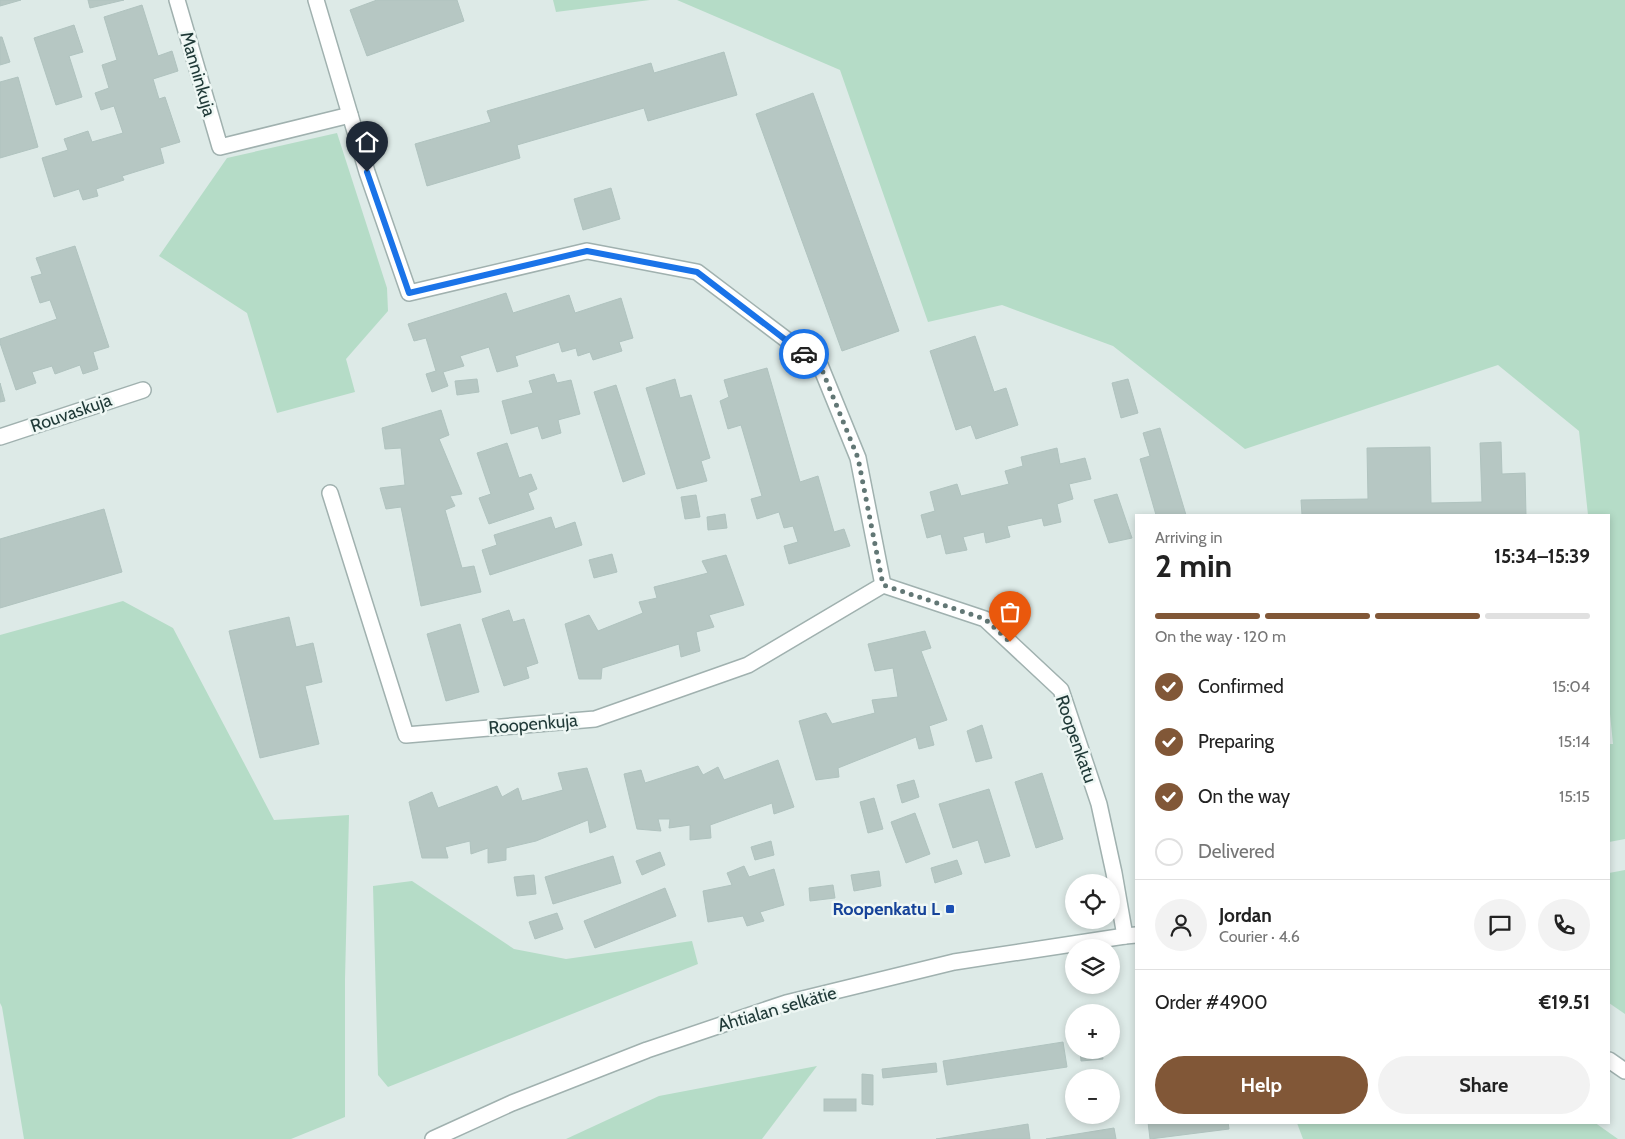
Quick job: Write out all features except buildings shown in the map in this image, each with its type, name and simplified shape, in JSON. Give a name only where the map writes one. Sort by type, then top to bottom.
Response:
[{"type":"street","name":"Manninkuja","points":[[177,0],[220,147],[350,115]]},
{"type":"street","points":[[316,0],[367,172],[409,293],[587,251],[697,272],[820,365],[858,458],[883,585]]},
{"type":"street","name":"Rouvaskuja","points":[[0,437],[143,390]]},
{"type":"street","name":"Roopenkuja","points":[[330,493],[406,735],[595,719],[748,665],[883,585]]},
{"type":"street","name":"Roopenkatu","points":[[883,585],[985,619],[1061,690],[1099,804],[1130,935]]},
{"type":"street","name":"Ahtialan selkätie","points":[[433,1139],[512,1103],[647,1050],[786,1003],[954,962],[1130,935]]},
{"type":"street","points":[[1610,1061],[1625,1071]]},
{"type":"green space","points":[[553,0],[650,0],[556,12]]},
{"type":"green space","points":[[677,0],[1625,0],[1625,839],[1610,842],[1610,744],[1613,744],[1610,714],[1610,514],[1588,514],[1579,431],[1498,365],[1245,449],[1113,346],[1002,305],[928,322],[840,70]]},
{"type":"green space","points":[[337,133],[387,288],[388,311],[346,359],[355,392],[277,413],[247,313],[159,256],[227,158]]},
{"type":"green space","points":[[123,601],[173,628],[274,820],[349,815],[345,979],[345,1117],[291,1139],[24,1139],[0,1003],[0,635]]},
{"type":"green space","points":[[1625,870],[1625,1014],[1610,1004],[1610,873]]},
{"type":"green space","points":[[412,881],[514,949],[566,959],[692,941],[698,964],[388,1087],[378,1075],[373,886]]},
{"type":"green space","points":[[817,1066],[762,1139],[566,1139],[659,1096]]},
{"type":"green space","points":[[1297,1124],[1597,1124],[1618,1139],[1303,1139]]},
{"type":"way so far","points":[[804,354],[820,365],[858,458],[883,585],[985,619],[1010,642]]},
{"type":"place","name":"Roopenkatu L","points":[[950,909]]},
{"type":"route","points":[[367,172],[409,293],[587,251],[697,272],[804,354]]}]
